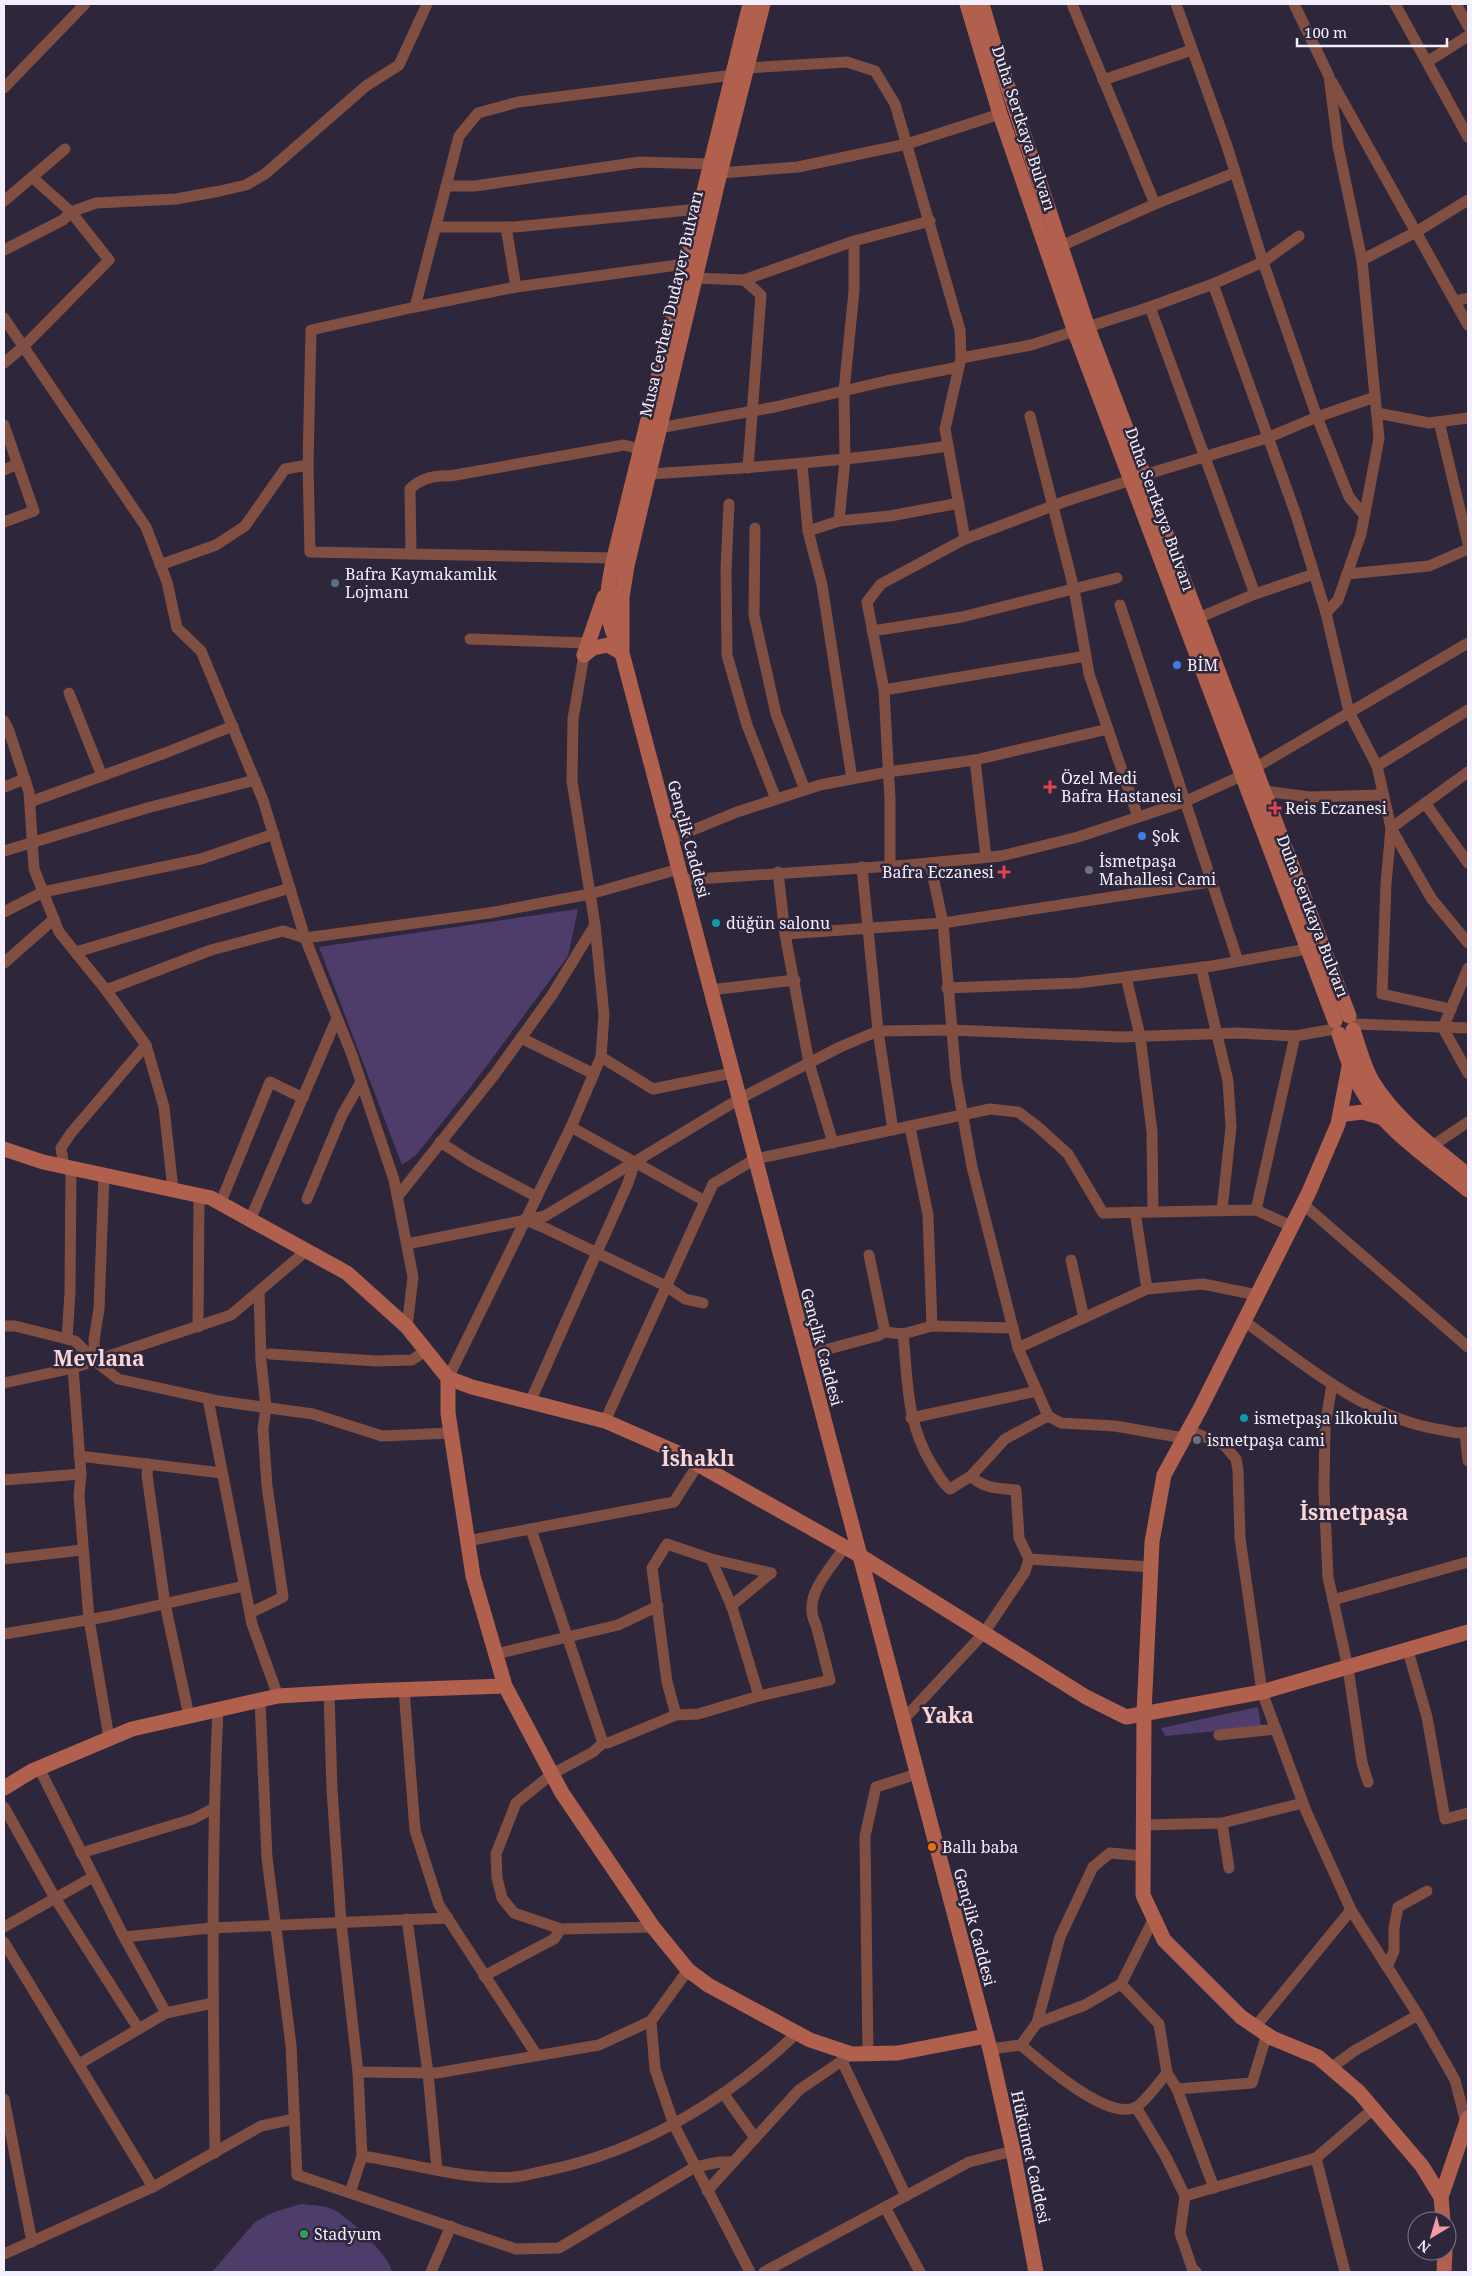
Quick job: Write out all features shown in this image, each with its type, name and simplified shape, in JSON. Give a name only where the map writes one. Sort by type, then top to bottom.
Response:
[{"type":"main road","name":"Musa Cevher Dudayev Bulvarı","points":[[622,653],[622,614],[626,566],[695,278],[732,75],[750,4]]},
{"type":"main road","name":"Musa Cevher Dudayev Bulvarı","points":[[586,649],[607,589],[699,209],[715,169],[747,68],[763,4]]},
{"type":"main road","name":"Duha Sertkaya Bulvarı","points":[[966,4],[1000,114],[1247,772],[1263,791],[1344,1026]]},
{"type":"main road","name":"Duha Sertkaya Bulvarı","points":[[984,4],[994,45],[1061,246],[1081,330]]},
{"type":"main road","name":"Duha Sertkaya Bulvarı","points":[[1138,478],[1198,618],[1247,772],[1307,949],[1344,1026],[1378,1089],[1390,1104],[1432,1146],[1468,1175]]},
{"type":"main road","name":"Musa Cevher Dudayev Bulvarı","points":[[607,589],[609,624],[622,653]]},
{"type":"main road","points":[[586,649],[609,624],[622,614]]},
{"type":"main road","points":[[586,649],[608,644],[622,653]]},
{"type":"main road","name":"Gençlik Caddesi","points":[[622,653],[988,2043]]},
{"type":"main road","points":[[1342,1119],[1349,1067],[1344,1026]]},
{"type":"main road","points":[[1349,1067],[1360,1089],[1383,1118],[1468,1190]]},
{"type":"main road","points":[[1368,1072],[1342,1119],[1257,1295],[1164,1475],[1152,1542],[1144,1714],[1143,1895],[1164,1940],[1241,2017],[1262,2030],[1318,2057],[1359,2092],[1422,2166],[1441,2197],[1442,2211]]},
{"type":"main road","points":[[1342,1119],[1357,1112],[1383,1118]]},
{"type":"main road","points":[[4,1149],[68,1167],[199,1196],[220,1204],[347,1273],[406,1327],[448,1378],[472,1387],[605,1421],[698,1463],[859,1555],[1102,1705],[1126,1717],[1262,1692],[1468,1632]]},
{"type":"main road","points":[[448,1378],[448,1413],[472,1576],[505,1686],[562,1793],[653,1927],[688,1970],[708,1985],[847,2058],[868,2054],[898,2053],[988,2043]]},
{"type":"main road","points":[[4,1788],[39,1768],[132,1729],[278,1696],[505,1686]]},
{"type":"main road","name":"Hükümet Caddesi","points":[[988,2043],[1013,2151],[1036,2272]]},
{"type":"main road","points":[[1441,2197],[1464,2152],[1467,2123]]},
{"type":"street","points":[[4,88],[85,4]]},
{"type":"street","points":[[4,250],[63,220],[71,212],[96,203],[176,199],[246,185],[265,174],[366,86],[399,65],[427,4]]},
{"type":"street","points":[[1072,4],[1156,204]]},
{"type":"street","points":[[1176,4],[1227,146],[1234,173],[1317,417],[1349,497],[1364,515]]},
{"type":"street","points":[[1294,4],[1329,76],[1468,325]]},
{"type":"street","points":[[1394,4],[1468,137]]},
{"type":"street","points":[[1456,4],[1468,26]]},
{"type":"street","points":[[1426,62],[1468,36]]},
{"type":"street","points":[[1103,80],[1192,50]]},
{"type":"street","points":[[747,68],[848,62],[874,70],[896,104],[960,330],[960,363],[945,429],[965,538]]},
{"type":"street","points":[[415,307],[459,136],[478,113],[518,102],[732,75]]},
{"type":"street","points":[[1326,613],[1338,600],[1361,534],[1379,438],[1362,260],[1338,146],[1329,76]]},
{"type":"street","points":[[446,186],[475,186],[640,162],[715,169],[798,166],[907,144],[1000,114]]},
{"type":"street","points":[[4,201],[65,149]]},
{"type":"street","points":[[1061,246],[1156,204],[1234,173]]},
{"type":"street","points":[[4,363],[23,347],[109,260],[71,212],[32,178]]},
{"type":"street","points":[[1362,260],[1416,232],[1468,200]]},
{"type":"street","points":[[436,228],[506,227],[699,209]]},
{"type":"street","points":[[695,278],[744,280],[854,241],[930,221]]},
{"type":"street","points":[[506,227],[516,287]]},
{"type":"street","points":[[660,428],[775,407],[844,391],[1031,345],[1081,330],[1213,284],[1264,262],[1299,236]]},
{"type":"street","points":[[839,521],[844,460],[844,391],[854,291],[854,241]]},
{"type":"street","points":[[614,558],[310,552],[308,465],[311,330],[516,287],[686,264]]},
{"type":"street","points":[[744,280],[761,295],[748,468]]},
{"type":"street","points":[[1213,284],[1296,515],[1326,613],[1349,712],[1377,766],[1391,828],[1431,898],[1468,944]]},
{"type":"street","points":[[1455,301],[1468,298]]},
{"type":"street","points":[[1150,307],[1255,594]]},
{"type":"street","points":[[4,318],[146,527],[167,582],[177,628],[200,651],[255,780],[274,834],[305,938],[361,1082],[394,1180],[413,1277],[406,1327]]},
{"type":"street","points":[[890,866],[884,690],[866,602],[881,584],[965,538],[1138,478],[1267,438],[1317,417],[1375,397]]},
{"type":"street","points":[[1377,413],[1429,423],[1468,418]]},
{"type":"street","points":[[1030,416],[1074,588],[1089,674],[1138,817]]},
{"type":"street","points":[[1439,422],[1468,543]]},
{"type":"street","points":[[4,425],[6,439],[34,511],[4,522]]},
{"type":"street","points":[[411,554],[410,488],[418,480],[438,475],[450,476],[624,445],[640,449]]},
{"type":"street","points":[[648,474],[802,464],[948,446]]},
{"type":"street","points":[[4,470],[17,464]]},
{"type":"street","points":[[802,464],[808,531],[822,586],[852,779]]},
{"type":"street","points":[[160,565],[216,545],[245,526],[285,469],[308,465]]},
{"type":"street","points":[[808,531],[839,521],[890,516],[959,503]]},
{"type":"street","points":[[729,504],[726,570],[728,655],[747,725],[776,799]]},
{"type":"street","points":[[755,528],[754,615],[776,714],[805,790]]},
{"type":"street","points":[[1347,574],[1429,566],[1468,549]]},
{"type":"street","points":[[1198,618],[1255,594],[1314,574]]},
{"type":"street","points":[[872,631],[962,617],[1117,578]]},
{"type":"street","points":[[1120,605],[1210,882],[1238,961]]},
{"type":"street","points":[[448,1378],[537,1198],[594,1074],[601,1057],[604,1015],[595,925],[572,781],[573,719],[586,649],[470,638]]},
{"type":"street","points":[[106,990],[220,947],[283,931],[305,938],[489,913],[590,894],[680,874],[778,872],[890,866],[986,858],[1078,837],[1184,802],[1247,772],[1468,643]]},
{"type":"street","points":[[884,690],[1086,656]]},
{"type":"street","points":[[69,693],[102,776]]},
{"type":"street","points":[[1377,766],[1468,710]]},
{"type":"street","points":[[4,721],[25,779],[30,802],[34,869],[59,932],[106,990],[146,1045],[164,1107],[173,1190]]},
{"type":"street","points":[[30,802],[233,726]]},
{"type":"street","points":[[671,839],[737,812],[805,790],[888,772],[975,760],[1108,729]]},
{"type":"street","points":[[975,760],[986,858]]},
{"type":"street","points":[[1451,1009],[1382,994],[1386,884],[1391,828],[1467,775]]},
{"type":"street","points":[[4,787],[25,779]]},
{"type":"street","points":[[4,851],[147,808],[255,780]]},
{"type":"street","points":[[1263,791],[1310,797],[1383,795]]},
{"type":"street","points":[[1425,803],[1468,863]]},
{"type":"street","points":[[4,912],[43,892],[201,859],[274,834]]},
{"type":"street","points":[[930,863],[943,923],[956,1078],[972,1167],[1018,1348],[1048,1416],[1061,1423],[1115,1426],[1186,1434],[1224,1445],[1236,1459],[1240,1538],[1262,1692],[1303,1803],[1351,1910],[1418,2015],[1455,2080],[1467,2123]]},
{"type":"street","points":[[862,867],[878,1031],[893,1130]]},
{"type":"street","points":[[778,872],[785,934],[809,1063],[833,1143]]},
{"type":"street","points":[[785,934],[943,923],[1210,882]]},
{"type":"street","points":[[76,952],[290,888]]},
{"type":"street","points":[[4,963],[54,919]]},
{"type":"street","points":[[398,1196],[521,1038],[552,995],[595,925]]},
{"type":"street","points":[[947,988],[1078,983],[1201,967],[1307,949]]},
{"type":"street","points":[[1201,967],[1228,1081],[1231,1127],[1222,1210]]},
{"type":"street","points":[[1443,1028],[1466,981],[1468,968]]},
{"type":"street","points":[[1126,977],[1140,1036],[1152,1132],[1153,1211]]},
{"type":"street","points":[[710,990],[795,980]]},
{"type":"street","points":[[250,1220],[337,1018]]},
{"type":"street","points":[[407,1244],[545,1216],[739,1099],[809,1063],[878,1031],[951,1030],[1140,1036],[1217,1034],[1295,1036],[1344,1026],[1468,1028]]},
{"type":"street","points":[[1443,1028],[1468,1073]]},
{"type":"street","points":[[1256,1210],[1295,1036]]},
{"type":"street","points":[[521,1038],[594,1074]]},
{"type":"street","points":[[67,1339],[68,1167],[61,1148],[71,1133],[146,1045]]},
{"type":"street","points":[[601,1057],[653,1088],[732,1073]]},
{"type":"street","points":[[220,1204],[270,1082],[303,1098]]},
{"type":"street","points":[[307,1199],[342,1115],[361,1082]]},
{"type":"street","points":[[605,1421],[713,1184],[755,1159],[990,1109],[1018,1112],[1037,1126],[1068,1154],[1103,1213],[1256,1210],[1291,1226]]},
{"type":"street","points":[[1432,1146],[1468,1122]]},
{"type":"street","points":[[571,1127],[705,1201]]},
{"type":"street","points":[[910,1127],[928,1215],[932,1326]]},
{"type":"street","points":[[440,1142],[471,1162],[537,1198]]},
{"type":"street","points":[[530,1402],[628,1183],[634,1162]]},
{"type":"street","points":[[95,1361],[94,1340],[99,1309],[104,1175]]},
{"type":"street","points":[[198,1327],[199,1196]]},
{"type":"street","points":[[1302,1204],[1468,1347]]},
{"type":"street","points":[[1135,1212],[1147,1289]]},
{"type":"street","points":[[525,1220],[666,1286],[685,1299],[703,1303]]},
{"type":"street","points":[[4,1383],[73,1368],[231,1315],[306,1251]]},
{"type":"street","points":[[868,1255],[885,1332]]},
{"type":"street","points":[[1071,1260],[1084,1318]]},
{"type":"street","points":[[1018,1348],[1147,1289],[1203,1284],[1257,1295]]},
{"type":"street","points":[[250,1613],[283,1597],[267,1486],[263,1429],[266,1407],[261,1362],[259,1290]]},
{"type":"street","points":[[1244,1321],[1332,1384],[1385,1412],[1427,1428],[1466,1433],[1468,1461]]},
{"type":"street","points":[[4,1326],[16,1326],[75,1341],[95,1361],[118,1379],[208,1399],[313,1414],[382,1436],[451,1433]]},
{"type":"street","points":[[806,1354],[877,1336],[885,1332],[903,1334],[932,1326],[1013,1328]]},
{"type":"street","points":[[903,1334],[911,1418],[924,1450],[944,1484],[950,1489],[971,1476],[1005,1439],[1048,1416]]},
{"type":"street","points":[[270,1354],[376,1362],[412,1360],[425,1351]]},
{"type":"street","points":[[73,1368],[81,1474],[79,1496],[82,1550],[89,1619],[109,1738]]},
{"type":"street","points":[[1332,1384],[1325,1427],[1324,1490],[1328,1577],[1348,1668],[1362,1763],[1368,1782]]},
{"type":"street","points":[[911,1418],[1038,1391]]},
{"type":"street","points":[[208,1399],[250,1613],[278,1696]]},
{"type":"street","points":[[79,1456],[222,1473]]},
{"type":"street","points":[[467,1541],[674,1502],[698,1463]]},
{"type":"street","points":[[148,1464],[147,1475],[165,1604],[188,1716]]},
{"type":"street","points":[[4,1480],[81,1474]]},
{"type":"street","points":[[903,1720],[984,1633],[1025,1572],[1029,1559],[1019,1538],[1016,1490],[988,1487],[979,1484],[971,1476]]},
{"type":"street","points":[[532,1529],[603,1743]]},
{"type":"street","points":[[676,1715],[667,1682],[652,1568],[667,1544],[712,1559],[771,1573],[731,1606]]},
{"type":"street","points":[[653,1927],[561,1929],[514,1913],[502,1898],[497,1878],[496,1854],[516,1804],[552,1774],[593,1752],[603,1743],[608,1743],[676,1715],[698,1714],[759,1696],[830,1680],[816,1624],[812,1617],[812,1594],[845,1547]]},
{"type":"street","points":[[4,1559],[82,1550]]},
{"type":"street","points":[[712,1559],[731,1606],[759,1696]]},
{"type":"street","points":[[1029,1559],[1151,1567]]},
{"type":"street","points":[[1333,1600],[1468,1562]]},
{"type":"street","points":[[4,1634],[110,1616],[244,1586]]},
{"type":"street","points":[[496,1654],[618,1625],[658,1606]]},
{"type":"street","points":[[1408,1651],[1427,1717],[1444,1820],[1468,1813]]},
{"type":"street","points":[[404,1689],[415,1830],[439,1905],[536,2054]]},
{"type":"street","points":[[329,1693],[332,1788],[342,1922],[358,2072],[362,2156],[350,2193]]},
{"type":"street","points":[[260,1700],[267,1858],[291,2045],[297,2175],[516,2249],[559,2248],[695,2167],[720,2162],[732,2162]]},
{"type":"street","points":[[214,2153],[212,1928],[218,1710]]},
{"type":"street","points":[[1219,1735],[1276,1729]]},
{"type":"street","points":[[39,1768],[124,1937],[166,2013]]},
{"type":"street","points":[[868,2054],[865,1836],[876,1786],[917,1774]]},
{"type":"street","points":[[1144,1825],[1222,1823],[1303,1803]]},
{"type":"street","points":[[4,1807],[55,1898],[138,2028]]},
{"type":"street","points":[[81,1852],[193,1819],[214,1808]]},
{"type":"street","points":[[1222,1823],[1229,1868]]},
{"type":"street","points":[[1021,2045],[1037,2023],[1060,1937],[1093,1868],[1110,1853],[1144,1856]]},
{"type":"street","points":[[4,1926],[93,1876]]},
{"type":"street","points":[[1387,1967],[1394,1951],[1394,1928],[1398,1907],[1427,1890]]},
{"type":"street","points":[[1176,2089],[1252,2084],[1262,2030],[1351,1910]]},
{"type":"street","points":[[124,1937],[212,1928],[448,1918]]},
{"type":"street","points":[[1037,2023],[1086,2006],[1121,1984],[1154,1918]]},
{"type":"street","points":[[407,1919],[428,2073],[437,2170]]},
{"type":"street","points":[[484,1976],[554,1939],[561,1929]]},
{"type":"street","points":[[4,1942],[153,2187]]},
{"type":"street","points":[[358,2072],[428,2073],[599,2045],[651,2021],[688,1970]]},
{"type":"street","points":[[1121,1984],[1159,2024],[1167,2073],[1176,2089],[1214,2188]]},
{"type":"street","points":[[78,2064],[166,2013],[212,2003]]},
{"type":"street","points":[[1331,2068],[1354,2051],[1418,2015]]},
{"type":"street","points":[[651,2021],[655,2069],[674,2125],[750,2272]]},
{"type":"street","points":[[362,2156],[460,2175],[515,2176],[578,2164],[620,2149],[674,2125],[765,2064],[797,2032]]},
{"type":"street","points":[[988,2043],[1021,2045],[1066,2083],[1118,2110],[1136,2107],[1167,2073]]},
{"type":"street","points":[[707,2191],[799,2090],[847,2058],[906,2196]]},
{"type":"street","points":[[724,2093],[754,2138]]},
{"type":"street","points":[[4,2099],[5,2116],[32,2242]]},
{"type":"street","points":[[1136,2107],[1166,2157],[1185,2196],[1180,2233],[1192,2268],[1196,2272]]},
{"type":"street","points":[[1185,2196],[1316,2158],[1373,2109]]},
{"type":"street","points":[[4,2254],[153,2187],[261,2126],[294,2119]]},
{"type":"street","points":[[764,2272],[969,2162],[1013,2151]]},
{"type":"street","points":[[1316,2158],[1345,2272]]},
{"type":"street","points":[[885,2207],[920,2272]]},
{"type":"street","points":[[431,2272],[451,2226]]},
{"type":"shaded area","points":[[578,909],[568,956],[473,1084],[416,1155],[402,1165],[319,947]]},
{"type":"shaded area","points":[[1258,1707],[1261,1727],[1165,1736],[1161,1728]]},
{"type":"shaded area","name":"Stadyum","points":[[301,2204],[321,2206],[339,2213],[376,2247],[384,2256],[392,2272],[212,2272],[255,2222],[274,2212]]},
{"type":"place","name":"Bafra Kaymakamlık Lojmanı","points":[[335,583]]},
{"type":"place","name":"BİM","points":[[1177,665]]},
{"type":"place","name":"Özel Medi Bafra Hastanesi","points":[[1050,787]]},
{"type":"place","name":"Reis Eczanesi","points":[[1275,808]]},
{"type":"place","name":"Şok","points":[[1142,836]]},
{"type":"place","name":"İsmetpaşa Mahallesi Cami","points":[[1089,870]]},
{"type":"place","name":"Bafra Eczanesi","points":[[1004,872]]},
{"type":"place","name":"düğün salonu","points":[[716,923]]},
{"type":"place","name":"ismetpaşa ilkokulu","points":[[1244,1418]]},
{"type":"place","name":"ismetpaşa cami","points":[[1197,1440]]},
{"type":"place","name":"Ballı baba","points":[[932,1847]]},
{"type":"place","name":"Stadyum","points":[[304,2234]]},
{"type":"district","name":"Mevlana","points":[[99,1358]]},
{"type":"district","name":"İshaklı","points":[[698,1458]]},
{"type":"district","name":"İsmetpaşa","points":[[1354,1512]]},
{"type":"district","name":"Yaka","points":[[948,1715]]}]
